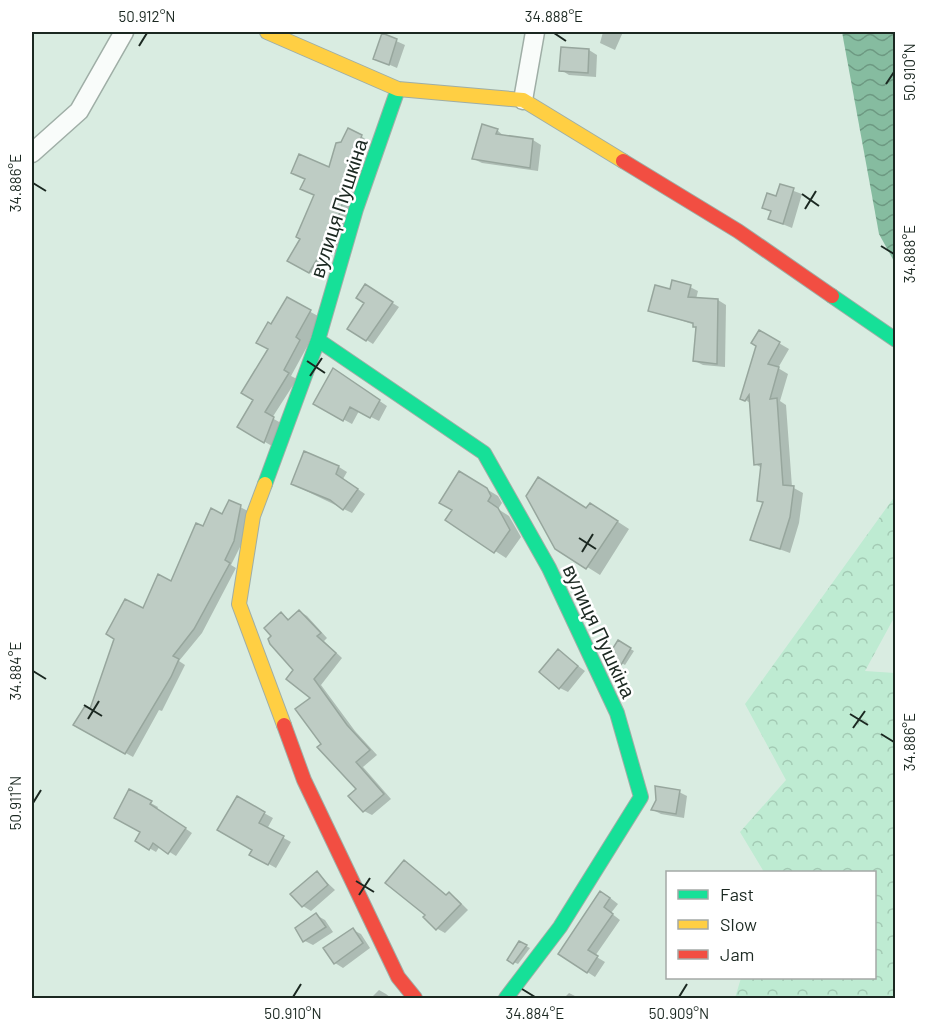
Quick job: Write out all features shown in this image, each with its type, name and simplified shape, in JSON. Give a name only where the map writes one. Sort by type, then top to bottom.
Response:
[{"type":"street","points":[[32,153],[79,111],[124,32]]},
{"type":"street","points":[[267,32],[398,88],[523,100],[738,231],[896,340]]},
{"type":"street","points":[[523,100],[535,32]]},
{"type":"street","name":"вулиця Пушкіна","points":[[398,88],[356,209],[318,340],[253,516],[239,604],[304,780],[398,977],[414,999]]},
{"type":"street","name":"вулиця Пушкіна","points":[[318,340],[483,453],[549,568],[617,713],[638,786],[641,797],[560,927],[506,999]]},
{"type":"green space","points":[[895,496],[895,616],[865,671],[895,673],[895,998],[735,998],[741,979],[876,979],[876,871],[763,871],[740,832],[786,780],[745,704]]},
{"type":"water","points":[[842,32],[895,32],[895,263],[879,234]]},
{"type":"building","points":[[382,33],[397,39],[389,65],[373,59]]},
{"type":"building","points":[[561,47],[589,49],[588,73],[559,71]]},
{"type":"building","points":[[482,124],[498,129],[496,134],[533,139],[530,168],[472,159]]},
{"type":"building","points":[[348,128],[362,135],[345,184],[348,185],[328,251],[323,249],[309,273],[287,261],[300,239],[296,237],[314,195],[300,189],[305,179],[291,173],[299,154],[329,167],[336,143],[341,142]]},
{"type":"building","points":[[780,184],[794,188],[783,224],[768,219],[771,211],[762,208],[767,193],[776,196]]},
{"type":"building","points":[[672,280],[691,285],[688,297],[718,299],[717,364],[693,361],[696,327],[693,327],[693,323],[648,311],[655,285],[670,289]]},
{"type":"building","points":[[365,284],[393,302],[366,341],[347,329],[364,303],[356,298]]},
{"type":"building","points":[[287,297],[311,310],[296,337],[300,340],[284,370],[289,373],[265,412],[274,417],[264,443],[237,427],[253,400],[241,393],[268,349],[256,343],[268,322],[271,324]]},
{"type":"building","points":[[759,330],[780,342],[768,364],[779,367],[770,399],[777,398],[783,485],[794,486],[790,517],[780,549],[750,540],[763,502],[757,501],[761,464],[754,465],[749,395],[745,401],[740,399],[756,346],[751,343]]},
{"type":"building","points":[[333,368],[380,400],[370,418],[350,407],[343,421],[313,404]]},
{"type":"building","points":[[304,451],[339,466],[336,474],[358,489],[343,510],[330,500],[291,484]]},
{"type":"building","points":[[459,471],[487,488],[491,496],[488,501],[498,508],[510,530],[494,553],[445,520],[452,510],[439,503]]},
{"type":"building","points":[[538,477],[586,508],[590,503],[618,521],[586,569],[555,549],[526,496]]},
{"type":"building","points":[[229,500],[241,505],[234,541],[225,560],[230,563],[194,629],[173,656],[179,659],[171,677],[125,754],[73,725],[85,706],[90,709],[114,639],[106,634],[125,599],[143,608],[158,574],[171,581],[196,523],[203,526],[211,508],[222,514]]},
{"type":"building","points":[[299,610],[321,633],[317,636],[336,653],[314,679],[347,725],[370,750],[356,762],[384,794],[363,812],[348,796],[356,789],[317,747],[321,744],[295,709],[310,698],[286,679],[293,670],[270,644],[268,639],[271,636],[264,628],[281,612],[288,620]]},
{"type":"building","points":[[618,640],[631,648],[621,665],[608,656]]},
{"type":"building","points":[[558,649],[578,666],[559,689],[539,672]]},
{"type":"building","points":[[655,786],[680,790],[676,814],[651,810],[656,800]]},
{"type":"building","points":[[129,789],[152,801],[150,804],[186,828],[168,854],[153,843],[149,850],[135,841],[140,832],[114,818]]},
{"type":"building","points":[[237,796],[265,812],[259,823],[284,836],[268,865],[249,855],[252,850],[217,830]]},
{"type":"building","points":[[404,860],[446,895],[449,892],[461,904],[436,930],[423,917],[425,915],[385,883]]},
{"type":"building","points":[[317,871],[328,885],[302,907],[290,894]]},
{"type":"building","points":[[600,891],[610,898],[604,907],[613,914],[588,950],[598,956],[587,973],[558,954]]},
{"type":"building","points":[[316,913],[326,927],[303,942],[295,928]]},
{"type":"building","points":[[353,928],[363,943],[334,964],[323,948]]},
{"type":"building","points":[[519,941],[527,945],[513,964],[507,960]]},
{"type":"traffic: fast","points":[[265,484],[318,340],[356,209],[398,89]]},
{"type":"traffic: fast","points":[[832,296],[896,340]]},
{"type":"traffic: fast","points":[[318,340],[484,453],[549,568],[617,713],[641,797],[560,927],[506,998]]},
{"type":"traffic: slow","points":[[267,32],[398,89],[523,100],[623,161]]},
{"type":"traffic: slow","points":[[265,484],[253,516],[239,604],[284,725]]},
{"type":"traffic: jam","points":[[623,161],[738,231],[832,296]]},
{"type":"traffic: jam","points":[[284,725],[304,780],[398,977],[415,998]]}]
